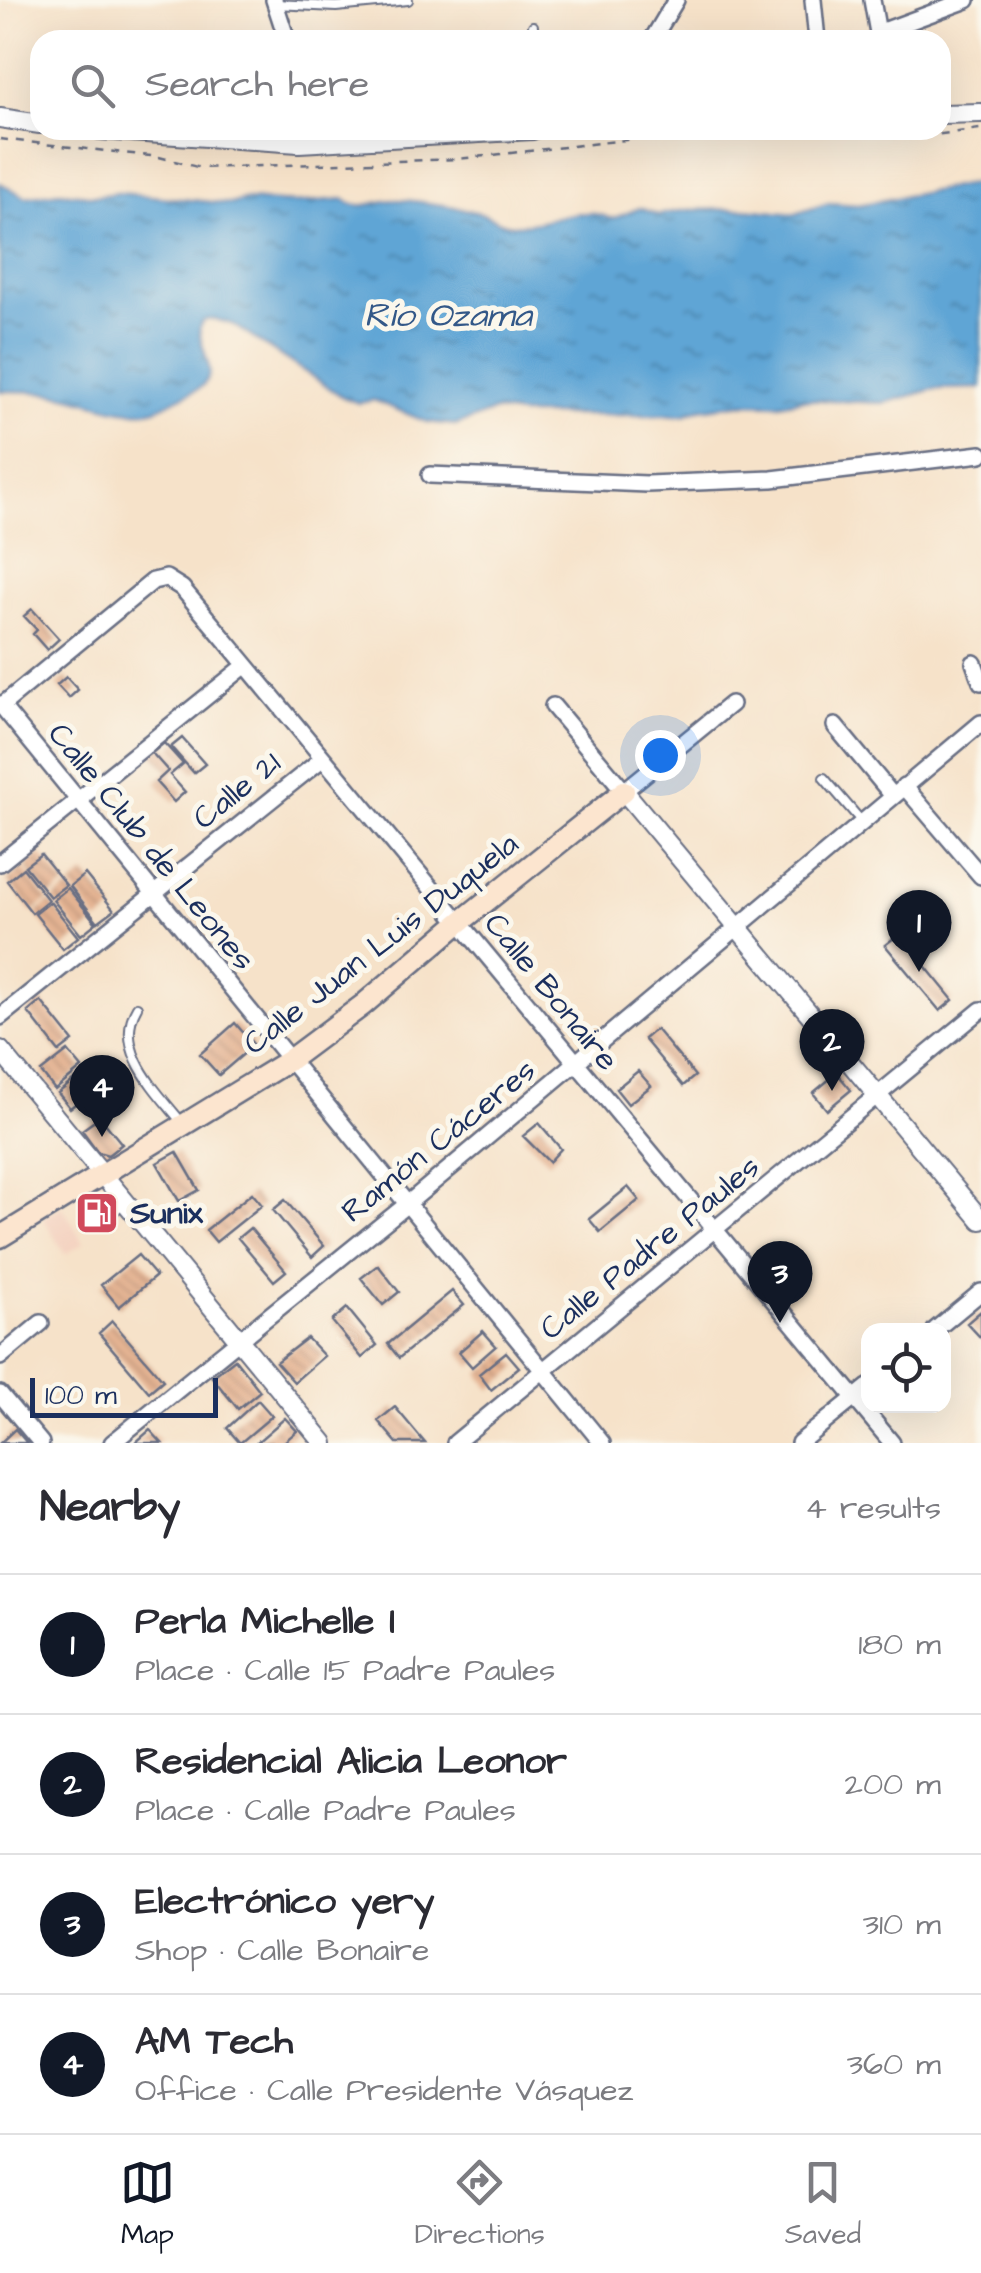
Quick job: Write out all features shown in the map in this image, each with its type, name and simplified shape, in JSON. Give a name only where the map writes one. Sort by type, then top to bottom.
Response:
[{"type":"main road","name":"Calle Juan Luis Duquela","points":[[0,1236],[288,1061],[363,1005],[624,791]]},
{"type":"street","points":[[658,30],[676,0]]},
{"type":"street","points":[[814,0],[816,30]]},
{"type":"street","points":[[872,0],[876,30]]},
{"type":"street","points":[[894,30],[967,0]]},
{"type":"street","points":[[274,2],[284,30]]},
{"type":"street","points":[[951,114],[981,113]]},
{"type":"street","points":[[0,118],[30,122]]},
{"type":"street","points":[[266,140],[338,140]]},
{"type":"street","points":[[430,475],[647,484],[772,479],[981,454]]},
{"type":"street","name":"Calle Bonaire","points":[[0,705],[153,580],[166,578],[182,588],[892,1443]]},
{"type":"street","points":[[974,663],[981,682]]},
{"type":"street","points":[[0,863],[246,665]]},
{"type":"street","name":"Calle Juan Luis Duquela","points":[[624,791],[731,704]]},
{"type":"street","name":"Calle Club de Leones","points":[[0,705],[602,1443]]},
{"type":"street","points":[[554,706],[981,1220]]},
{"type":"street","name":"Ramón Cáceres","points":[[112,1443],[406,1204],[981,724]]},
{"type":"street","points":[[835,726],[981,876]]},
{"type":"street","name":"Calle 21","points":[[0,1017],[322,759]]},
{"type":"street","name":"Calle Padre Paules","points":[[455,1443],[981,1010]]},
{"type":"street","points":[[0,1050],[324,1443]]},
{"type":"street","points":[[943,1323],[981,1292]]},
{"type":"street","points":[[0,1356],[40,1323]]},
{"type":"street","points":[[799,1443],[861,1393]]},
{"type":"street","points":[[0,1394],[42,1443]]},
{"type":"lane","points":[[274,2],[336,7],[408,0]]},
{"type":"lane","points":[[533,26],[533,30]]},
{"type":"lane","points":[[824,778],[862,822]]},
{"type":"lane","points":[[137,1007],[130,1018],[131,1050],[139,1067],[184,1125]]},
{"type":"lane","points":[[74,1192],[91,1211]]},
{"type":"lane","points":[[103,1215],[124,1203]]},
{"type":"shaded area","points":[[62,1206],[84,1243],[65,1254],[43,1218]]},
{"type":"water","name":"Río Ozama","points":[[981,182],[981,388],[934,389],[884,403],[803,399],[779,404],[742,403],[684,415],[520,415],[494,411],[457,425],[427,422],[374,400],[359,403],[345,398],[232,324],[214,319],[200,326],[209,366],[205,383],[156,409],[130,411],[54,394],[0,391],[0,183],[26,197],[60,192],[96,196],[118,193],[231,204],[244,200],[294,203],[345,199],[356,205],[406,201],[464,209],[512,225],[586,213],[612,219],[640,208],[658,215],[744,209],[795,214],[829,203],[858,205]]},
{"type":"building","points":[[32,609],[59,639],[47,650],[24,616]]},
{"type":"building","points":[[66,677],[78,690],[69,698],[57,685]]},
{"type":"building","points":[[182,738],[205,764],[194,773],[171,747]]},
{"type":"building","points":[[164,743],[183,764],[170,775],[185,792],[174,802],[156,782],[168,771],[152,753]]},
{"type":"building","points":[[41,854],[66,885],[50,897],[25,866]]},
{"type":"building","points":[[23,868],[48,900],[32,913],[7,881]]},
{"type":"building","points":[[85,874],[114,910],[98,922],[70,886]]},
{"type":"building","points":[[68,888],[96,923],[81,935],[53,900]]},
{"type":"building","points":[[50,902],[78,937],[63,949],[35,914]]},
{"type":"building","points":[[899,934],[953,1000],[940,1011],[885,945]]},
{"type":"building","points":[[41,1001],[73,1041],[59,1052],[28,1012]]},
{"type":"building","points":[[235,1023],[254,1045],[219,1075],[200,1054]]},
{"type":"building","points":[[656,1029],[695,1076],[683,1086],[644,1039]]},
{"type":"building","points":[[68,1051],[82,1068],[55,1090],[41,1072]]},
{"type":"building","points":[[88,1069],[100,1085],[70,1108],[58,1093]]},
{"type":"building","points":[[638,1071],[651,1086],[628,1104],[616,1089]]},
{"type":"building","points":[[837,1073],[851,1090],[827,1110],[813,1093]]},
{"type":"building","points":[[100,1117],[122,1144],[108,1155],[98,1152],[82,1130]]},
{"type":"building","points":[[539,1123],[561,1149],[549,1162],[523,1136]]},
{"type":"building","points":[[177,1152],[199,1190],[179,1201],[157,1163]]},
{"type":"building","points":[[628,1187],[639,1200],[600,1232],[589,1219]]},
{"type":"building","points":[[252,1193],[262,1205],[216,1242],[206,1230]]},
{"type":"building","points":[[285,1200],[324,1246],[312,1257],[273,1210]]},
{"type":"building","name":"Sunix","points":[[93,1202],[105,1205],[100,1224],[88,1221]]},
{"type":"building","points":[[250,1228],[286,1271],[274,1281],[238,1238]]},
{"type":"building","points":[[138,1255],[156,1276],[119,1307],[101,1285]]},
{"type":"building","points":[[378,1265],[399,1292],[383,1305],[361,1278]]},
{"type":"building","points":[[452,1291],[464,1305],[399,1358],[388,1344]]},
{"type":"building","points":[[347,1308],[377,1345],[362,1358],[332,1321]]},
{"type":"building","points":[[981,1311],[981,1338],[967,1323]]},
{"type":"building","points":[[112,1321],[163,1380],[149,1392],[99,1333]]},
{"type":"building","points":[[483,1331],[496,1346],[472,1367],[459,1352]]},
{"type":"building","points":[[307,1338],[324,1356],[294,1382],[276,1362]]},
{"type":"building","points":[[506,1352],[519,1367],[491,1390],[479,1374]]},
{"type":"building","points":[[235,1359],[260,1391],[238,1409],[212,1377]]},
{"type":"building","points":[[258,1400],[272,1416],[240,1443],[227,1428]]},
{"type":"building","points":[[395,1407],[425,1443],[397,1443],[378,1421]]},
{"type":"building","points":[[285,1418],[297,1431],[283,1443],[256,1443]]},
{"type":"building","points":[[15,1429],[27,1443],[0,1443]]},
{"type":"building","points":[[150,1430],[162,1443],[135,1443]]},
{"type":"place","name":"Perla Michelle I","points":[[919,972]]},
{"type":"place","name":"Residencial Alicia Leonor","points":[[832,1091]]},
{"type":"place","name":"AM Tech","points":[[102,1137]]},
{"type":"place","name":"Sunix","points":[[97,1213]]},
{"type":"place","name":"Electrónico yery","points":[[780,1323]]}]
